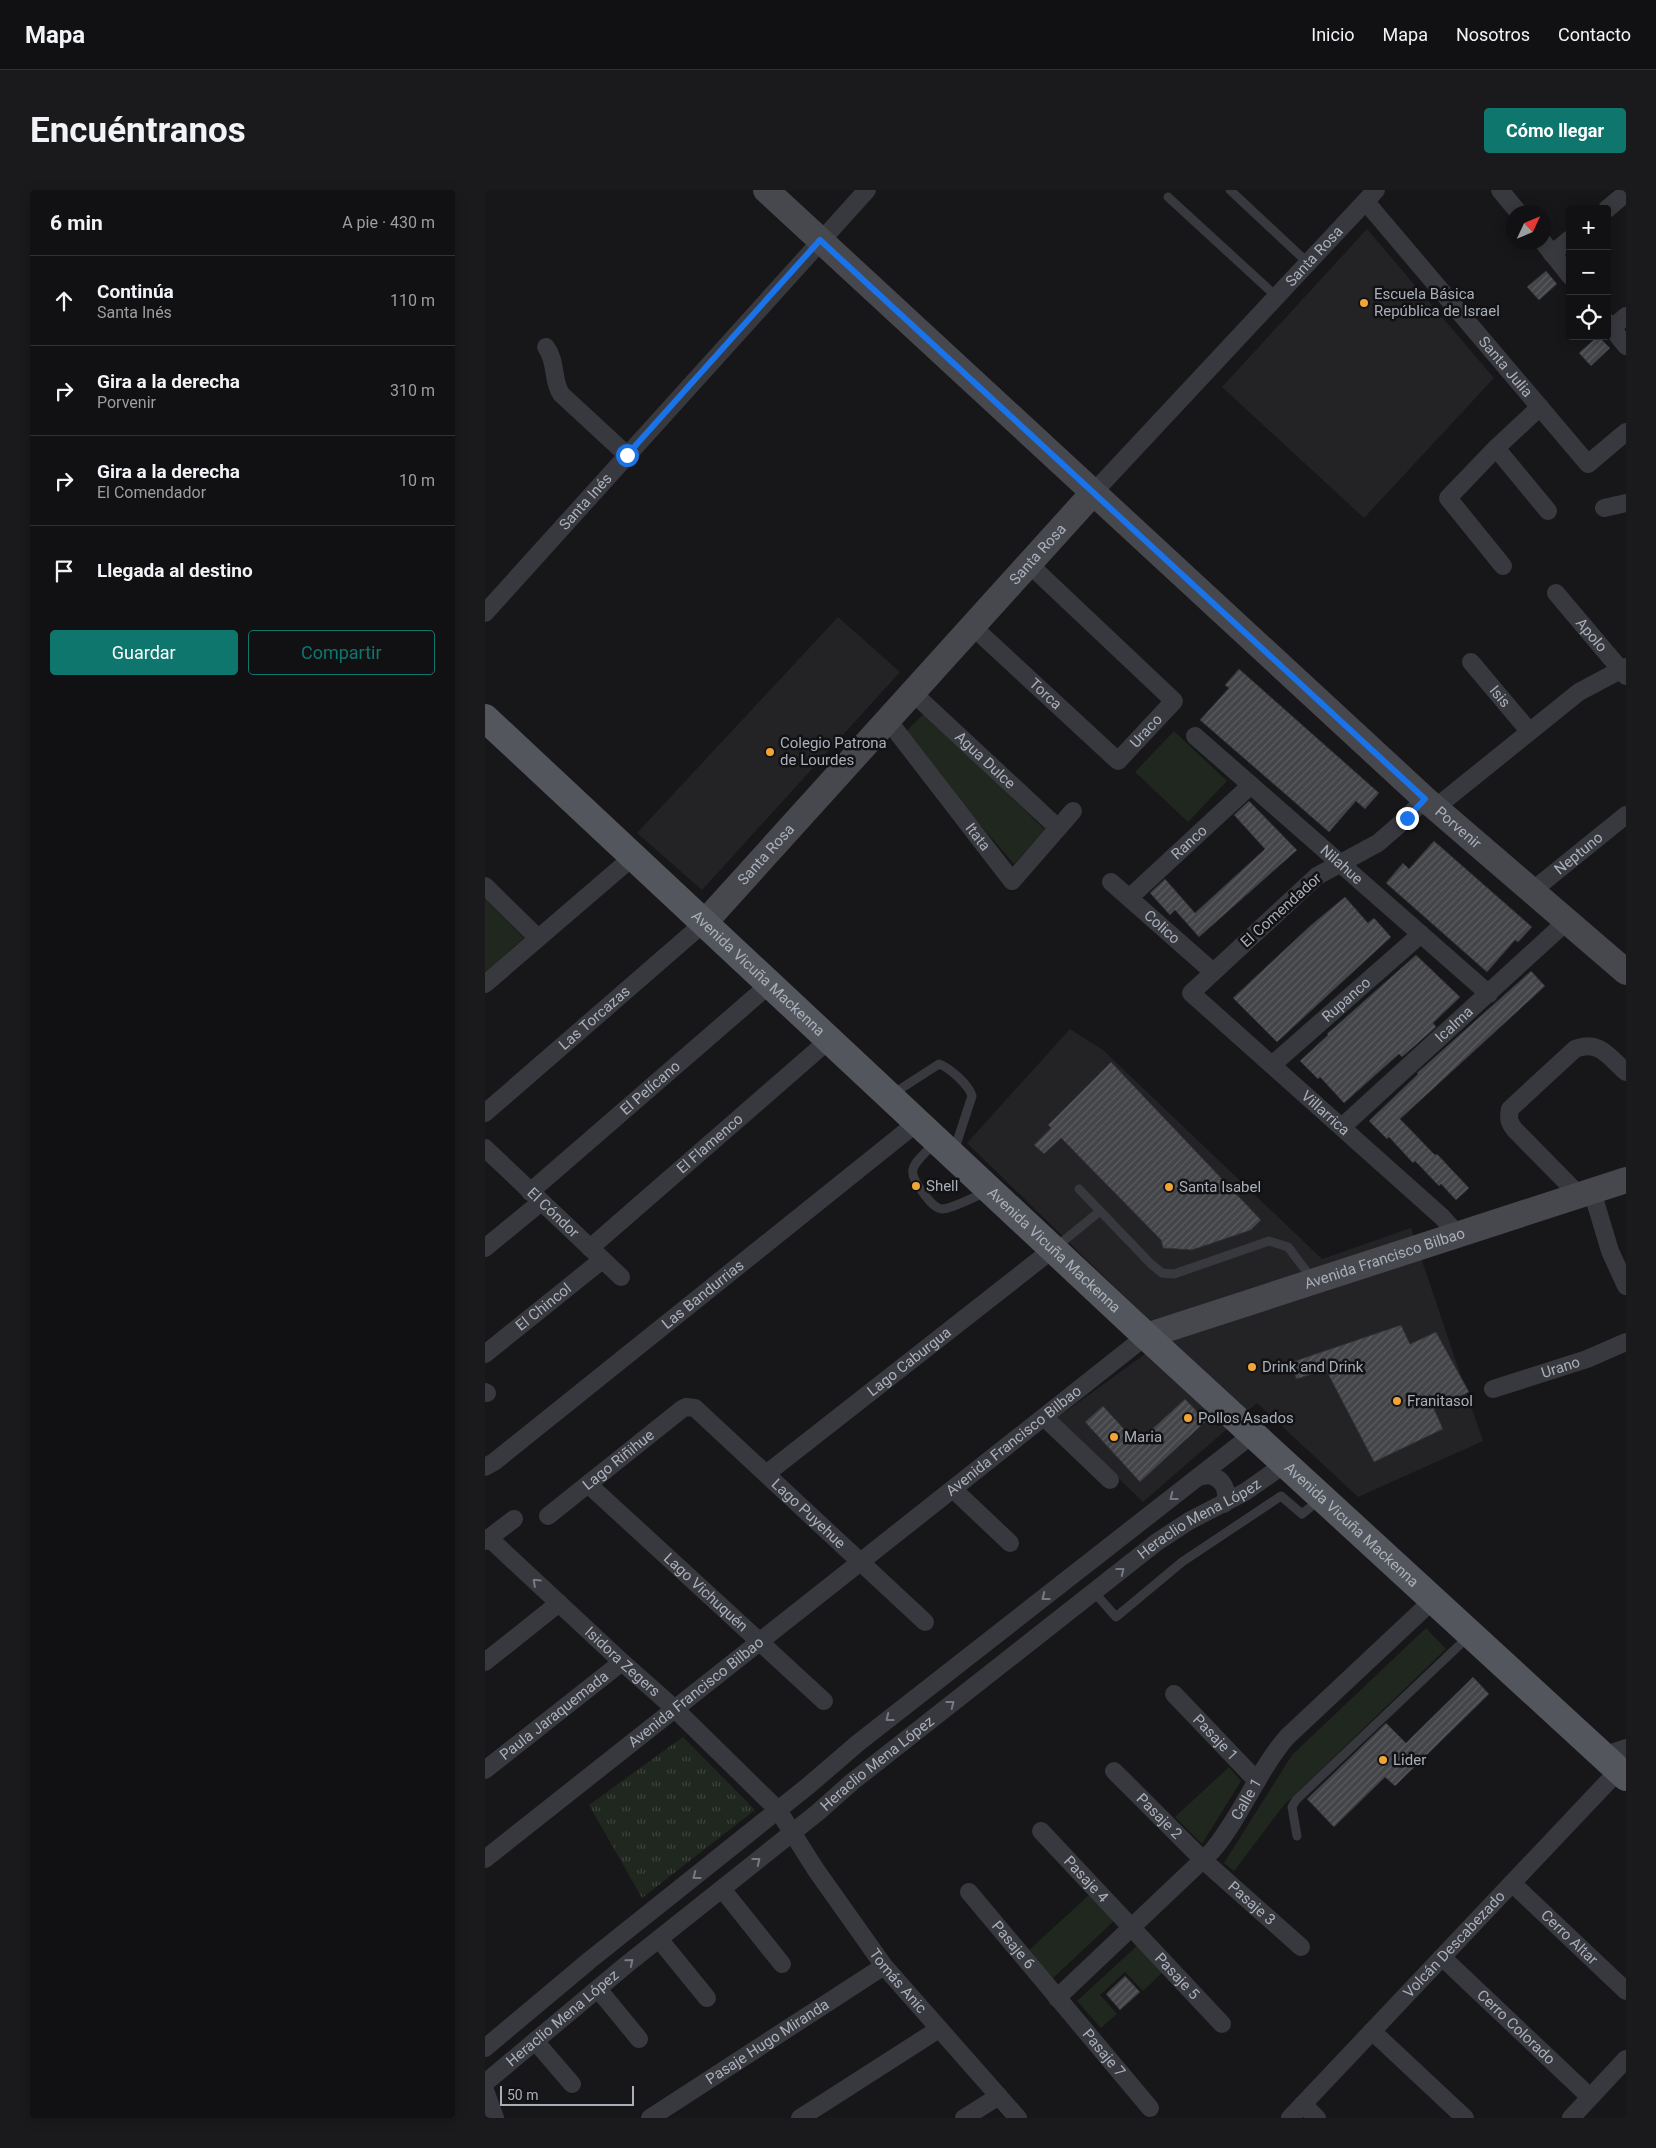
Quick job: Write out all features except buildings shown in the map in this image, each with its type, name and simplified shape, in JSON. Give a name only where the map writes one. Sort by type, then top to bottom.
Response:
[{"type":"main road","name":"Avenida Vicuña Mackenna","points":[[485,718],[1146,1336],[1433,1600],[1619,1763]]},
{"type":"street","name":"Porvenir","points":[[766,190],[1430,804],[1567,921],[1623,963]]},
{"type":"street","name":"Santa Inés","points":[[485,613],[867,190]]},
{"type":"street","points":[[1500,190],[1513,205]]},
{"type":"street","points":[[1611,206],[1626,193]]},
{"type":"street","name":"Santa Rosa","points":[[705,922],[1093,493],[1371,196]]},
{"type":"street","name":"Santa Julia","points":[[1371,196],[1588,464],[1626,432]]},
{"type":"street","points":[[1551,247],[1566,241]]},
{"type":"street","points":[[1549,250],[1566,271]]},
{"type":"street","points":[[1611,324],[1626,316]]},
{"type":"street","points":[[1611,326],[1626,346]]},
{"type":"street","points":[[547,347],[554,361],[557,386],[561,394],[627,455]]},
{"type":"street","points":[[1503,566],[1448,498],[1496,448],[1540,407]]},
{"type":"street","points":[[1496,448],[1549,511]]},
{"type":"street","points":[[1604,508],[1626,503]]},
{"type":"street","name":"Uraco","points":[[1029,564],[1174,701],[1118,761]]},
{"type":"street","name":"Apolo","points":[[1556,593],[1624,671]]},
{"type":"street","name":"Torca","points":[[972,626],[1118,761]]},
{"type":"street","name":"Isis","points":[[1471,662],[1529,731]]},
{"type":"street","name":"El Comendador","points":[[1191,993],[1325,870],[1366,850],[1388,835],[1579,692],[1624,671]]},
{"type":"street","name":"Agua Dulce","points":[[912,692],[1058,828]]},
{"type":"street","name":"Itata","points":[[887,719],[1012,880],[1073,811]]},
{"type":"street","name":"Nilahue","points":[[1195,736],[1489,994]]},
{"type":"street","name":"Ranco","points":[[1129,898],[1251,785]]},
{"type":"street","name":"Neptuno","points":[[1532,891],[1626,816]]},
{"type":"street","points":[[485,984],[634,856]]},
{"type":"street","name":"Colico","points":[[1111,882],[1213,972]]},
{"type":"street","points":[[485,886],[538,938]]},
{"type":"street","name":"Icalma","points":[[1342,1127],[1567,921]]},
{"type":"street","name":"Las Torcazas","points":[[485,1113],[705,922]]},
{"type":"street","name":"Rupanco","points":[[1272,1065],[1421,934]]},
{"type":"street","name":"El Pelícano","points":[[485,1248],[536,1197],[770,984]]},
{"type":"street","name":"Villarrica","points":[[1191,993],[1442,1217],[1458,1235]]},
{"type":"street","name":"El Flamenco","points":[[596,1254],[830,1039]]},
{"type":"street","points":[[1626,1072],[1601,1050],[1594,1046],[1584,1045],[1575,1049],[1510,1109],[1508,1116],[1515,1130],[1586,1193],[1626,1286]]},
{"type":"street","name":"Las Bandurrias","points":[[485,1467],[936,1138]]},
{"type":"street","name":"El Cóndor","points":[[485,1148],[621,1277]]},
{"type":"street","name":"Avenida Francisco Bilbao","points":[[489,1850],[675,1709],[1146,1336],[1626,1180]]},
{"type":"street","name":"Lago Caburgua","points":[[766,1474],[1053,1249]]},
{"type":"street","name":"El Chincol","points":[[485,1354],[596,1254]]},
{"type":"street","name":"Urano","points":[[1493,1389],[1587,1360],[1626,1342]]},
{"type":"street","name":"Lago Puyehue","points":[[690,1407],[699,1411],[925,1622]]},
{"type":"street","name":"Lago Riñihue","points":[[548,1516],[682,1409],[690,1407]]},
{"type":"street","points":[[1043,1416],[1110,1480]]},
{"type":"street","name":"Heraclio Mena López","points":[[485,2048],[841,1757],[1253,1434]]},
{"type":"street","name":"Heraclio Mena López","points":[[485,2083],[659,1939],[794,1832],[852,1782],[1094,1592],[1173,1531],[1253,1487],[1285,1464]]},
{"type":"street","points":[[1198,1477],[1209,1475],[1223,1483],[1226,1491],[1224,1504]]},
{"type":"street","name":"Lago Vichuquén","points":[[588,1484],[824,1701]]},
{"type":"street","points":[[953,1488],[1010,1543]]},
{"type":"street","points":[[487,1540],[514,1518]]},
{"type":"street","name":"Isidora Zegers","points":[[487,1540],[675,1709],[778,1810],[794,1832]]},
{"type":"street","name":"Calle 1","points":[[1057,1998],[1203,1860],[1223,1837],[1278,1748],[1298,1725],[1433,1600]]},
{"type":"street","points":[[485,1662],[559,1604]]},
{"type":"street","points":[[968,1656],[967,1667],[972,1674],[980,1677],[988,1675]]},
{"type":"street","name":"Paula Jaraquemada","points":[[485,1770],[622,1662]]},
{"type":"street","name":"Pasaje 1","points":[[1174,1694],[1257,1781]]},
{"type":"street","name":"Volcán Descabezado","points":[[1290,2118],[1512,1883],[1619,1763]]},
{"type":"street","name":"Pasaje 2","points":[[1115,1771],[1203,1860]]},
{"type":"street","name":"Pasaje 4","points":[[1041,1831],[1131,1928]]},
{"type":"street","name":"Tomás Anic","points":[[794,1832],[816,1870],[884,1966],[1017,2118]]},
{"type":"street","name":"Pasaje 3","points":[[1203,1860],[1301,1947]]},
{"type":"street","name":"Cerro Altar","points":[[1512,1883],[1626,1991]]},
{"type":"street","points":[[722,1889],[782,1964]]},
{"type":"street","name":"Pasaje 6","points":[[969,1892],[1057,1998]]},
{"type":"street","name":"Pasaje 5","points":[[1131,1928],[1221,2024]]},
{"type":"street","points":[[659,1939],[707,1998]]},
{"type":"street","name":"Cerro Colorado","points":[[1442,1957],[1591,2097]]},
{"type":"street","name":"Pasaje Hugo Miranda","points":[[650,2118],[884,1966]]},
{"type":"street","points":[[597,1990],[639,2039]]},
{"type":"street","name":"Pasaje 7","points":[[1057,1998],[1149,2108]]},
{"type":"street","points":[[800,2118],[939,2029]]},
{"type":"street","points":[[1373,2031],[1465,2118]]},
{"type":"street","points":[[535,2041],[572,2084]]},
{"type":"street","points":[[1571,2118],[1626,2059]]},
{"type":"street","points":[[485,2090],[495,2118]]},
{"type":"street","points":[[963,2118],[999,2096]]},
{"type":"street","points":[[1303,2104],[1317,2118]]},
{"type":"lane","points":[[1230,190],[1308,263]]},
{"type":"lane","points":[[1168,197],[1277,297]]},
{"type":"lane","points":[[890,1095],[939,1064],[945,1066],[971,1090],[972,1096],[915,1164],[912,1173],[913,1180],[934,1206],[946,1208],[991,1190]]},
{"type":"lane","points":[[1079,1189],[1162,1273],[1174,1274],[1269,1241],[1288,1247],[1314,1281]]},
{"type":"lane","points":[[1053,1249],[1100,1211]]},
{"type":"lane","points":[[1094,1592],[1116,1617],[1182,1562],[1281,1496],[1301,1514],[1322,1498]]},
{"type":"lane","points":[[1297,1836],[1292,1807],[1296,1800],[1471,1634]]},
{"type":"shaded area","name":"Escuela Básica República de Israel","points":[[1367,229],[1494,378],[1364,518],[1222,387]]},
{"type":"shaded area","name":"Colegio Patrona de Lourdes","points":[[838,617],[900,672],[702,890],[637,833]]},
{"type":"shaded area","points":[[1070,1029],[1103,1050],[1322,1259],[1411,1228],[1483,1441],[1358,1497],[1257,1403],[1143,1502],[1057,1418],[1167,1338],[967,1143]]},
{"type":"green space","points":[[925,712],[1045,830],[1014,864],[903,735]]},
{"type":"green space","points":[[1174,731],[1227,781],[1188,822],[1135,772]]},
{"type":"green space","points":[[485,899],[524,938],[485,972]]},
{"type":"green space","points":[[1426,1628],[1446,1649],[1284,1805],[1234,1871],[1224,1863],[1292,1755]]},
{"type":"green space","points":[[683,1737],[755,1810],[642,1898],[589,1805]]},
{"type":"green space","points":[[1229,1767],[1241,1781],[1202,1844],[1175,1817]]},
{"type":"green space","points":[[1090,1894],[1114,1921],[1053,1978],[1028,1951]]},
{"type":"green space","points":[[1139,1944],[1164,1971],[1143,1991],[1125,1972],[1100,1995],[1117,2014],[1101,2028],[1077,2001]]},
{"type":"place","name":"Escuela Básica República de Israel","points":[[1364,303]]},
{"type":"place","name":"Colegio Patrona de Lourdes","points":[[770,752]]},
{"type":"place","name":"Shell","points":[[916,1186]]},
{"type":"place","name":"Santa Isabel","points":[[1169,1187]]},
{"type":"place","name":"Drink and Drink","points":[[1252,1367]]},
{"type":"place","name":"Franitasol","points":[[1397,1401]]},
{"type":"place","name":"Pollos Asados","points":[[1188,1418]]},
{"type":"place","name":"Maria","points":[[1114,1437]]},
{"type":"place","name":"Lider","points":[[1383,1760]]},
{"type":"route","points":[[627,455],[820,240],[1425,799],[1407,818]]}]
